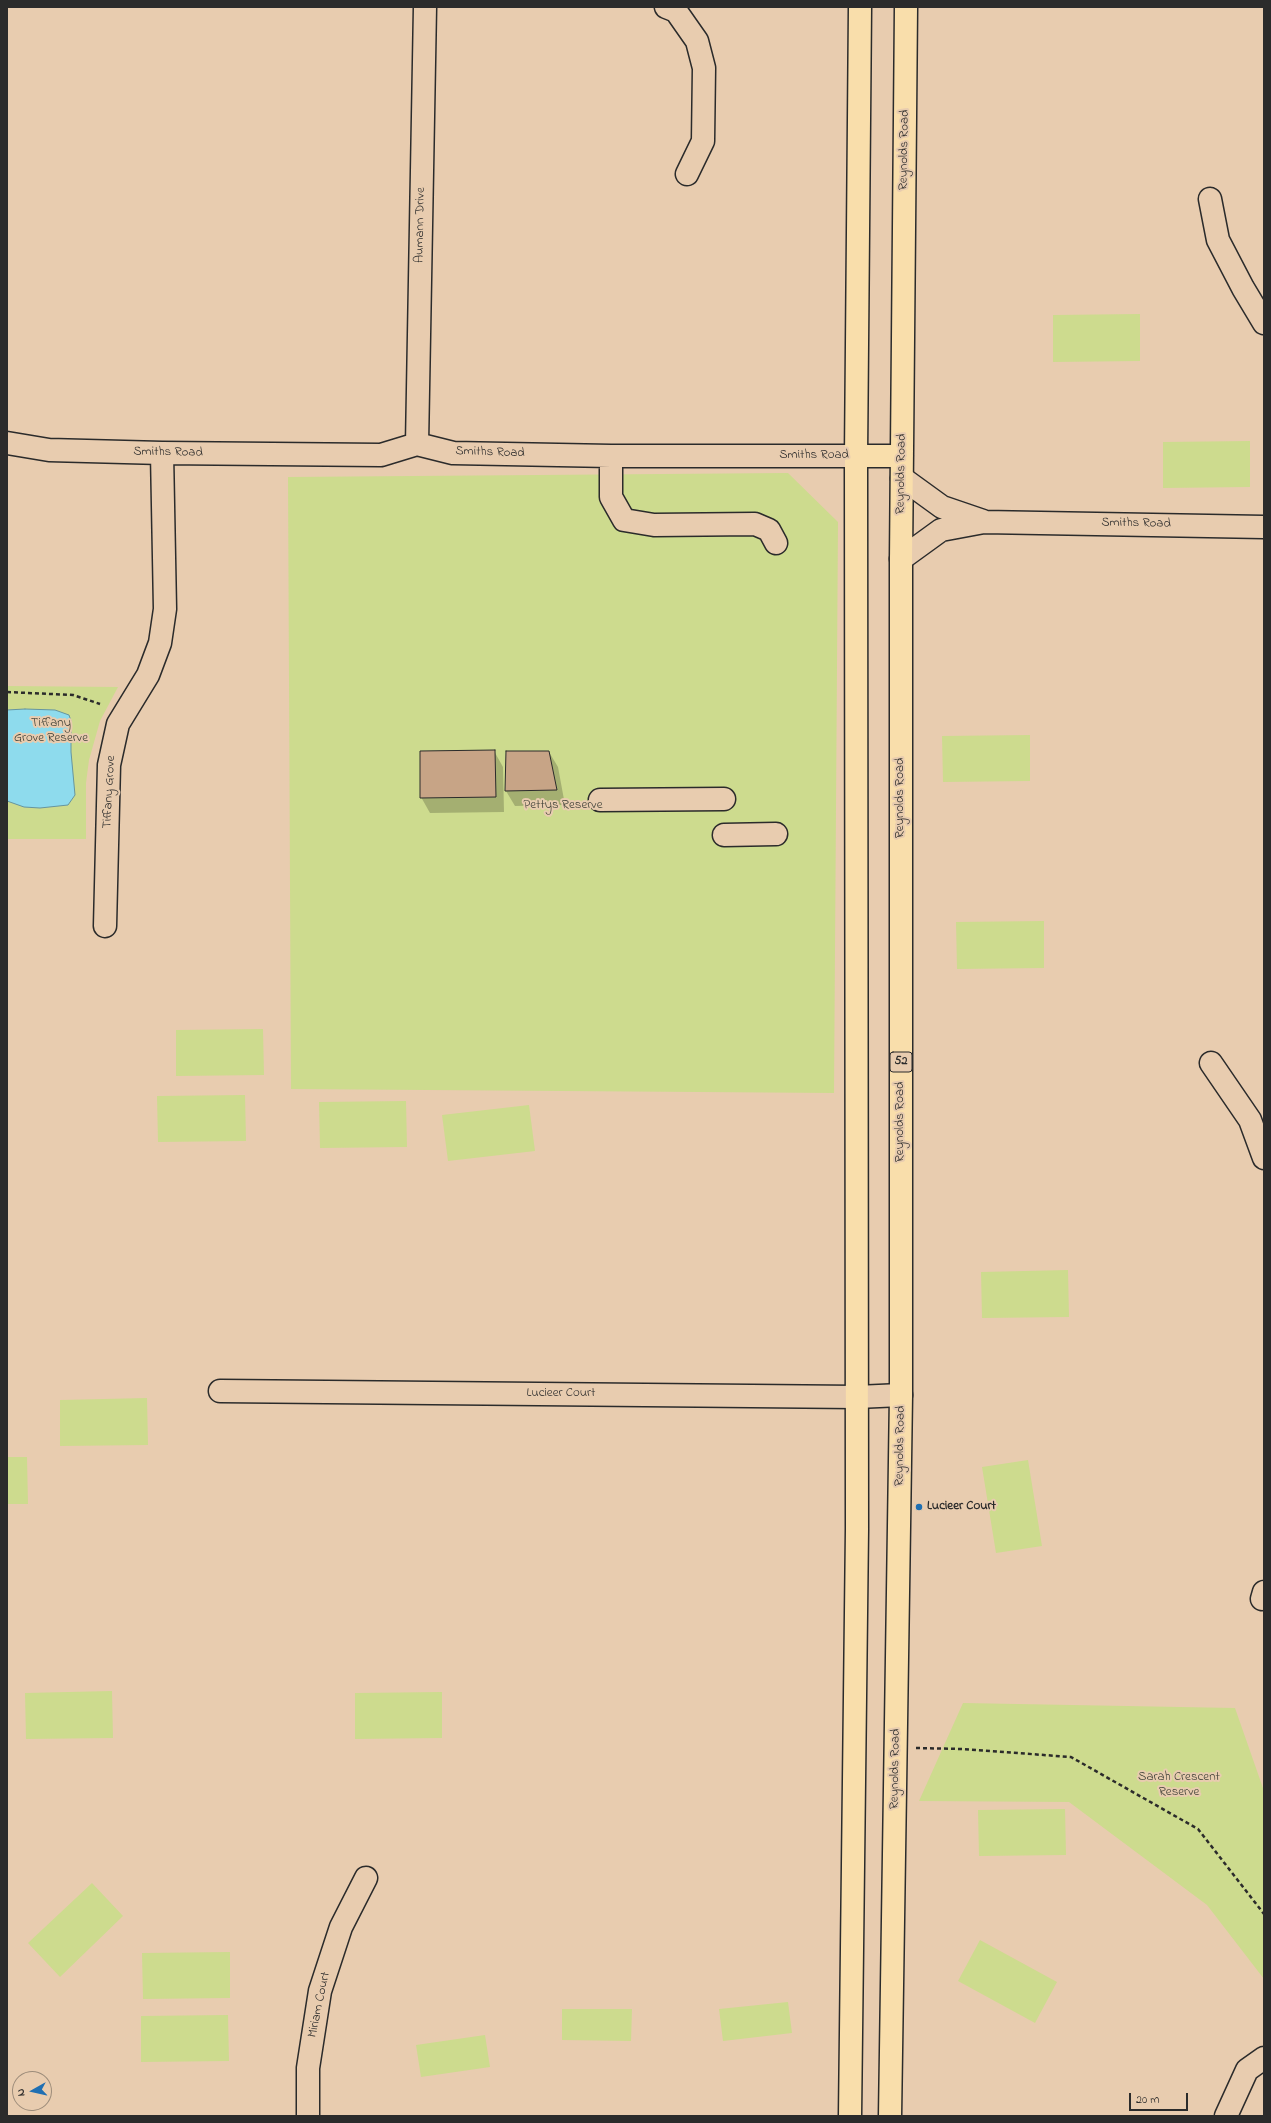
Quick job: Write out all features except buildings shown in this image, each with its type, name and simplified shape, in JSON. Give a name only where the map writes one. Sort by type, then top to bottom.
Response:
[{"type":"main road","points":[[850,2116],[857,1397],[856,456],[860,7]]},
{"type":"main road","name":"Reynolds Road","points":[[890,2116],[901,1395],[901,560],[906,7]]},
{"type":"main road","points":[[856,456],[902,456]]},
{"type":"street","name":"Aumann Drive","points":[[417,444],[425,7]]},
{"type":"street","points":[[666,7],[676,11],[697,41],[704,68],[703,141],[687,174]]},
{"type":"street","points":[[1210,199],[1218,240],[1243,288],[1264,323]]},
{"type":"street","name":"Smiths Road","points":[[7,443],[49,450],[162,453],[381,455],[417,444],[453,453],[611,456],[856,456]]},
{"type":"street","name":"Tiffany Grove","points":[[105,926],[109,765],[118,724],[148,675],[160,643],[165,609],[162,453]]},
{"type":"street","points":[[611,456],[611,497],[624,520],[654,525],[755,524],[769,530],[776,544]]},
{"type":"street","name":"Smiths Road","points":[[902,478],[942,507],[984,522]]},
{"type":"street","name":"Smiths Road","points":[[901,560],[941,530],[984,522],[1264,527]]},
{"type":"street","points":[[600,800],[724,799]]},
{"type":"street","points":[[724,835],[776,834]]},
{"type":"street","points":[[1211,1063],[1250,1120],[1264,1158]]},
{"type":"street","name":"Lucieer Court","points":[[220,1392],[857,1397],[901,1395]]},
{"type":"street","name":"Miriam Court","points":[[308,2116],[308,2068],[320,1991],[340,1927],[366,1878]]},
{"type":"street","points":[[1226,2116],[1248,2070],[1264,2058]]},
{"type":"path","points":[[7,692],[73,695],[100,704]]},
{"type":"path","points":[[916,1748],[962,1749],[1071,1757],[1198,1829],[1264,1914]]},
{"type":"green space","points":[[1140,314],[1140,361],[1053,362],[1053,315]]},
{"type":"green space","points":[[1250,441],[1250,487],[1163,488],[1163,442]]},
{"type":"green space","name":"Pettys Reserve","points":[[788,473],[838,522],[834,1093],[291,1089],[288,477]]},
{"type":"green space","name":"Tiffany Grove Reserve","points":[[7,686],[118,687],[100,721],[89,760],[86,783],[86,839],[7,839]]},
{"type":"green space","points":[[1030,735],[1030,781],[943,782],[942,736]]},
{"type":"green space","points":[[1044,921],[1044,968],[957,969],[956,922]]},
{"type":"green space","points":[[263,1029],[264,1075],[176,1076],[176,1030]]},
{"type":"green space","points":[[245,1095],[246,1141],[158,1142],[157,1096]]},
{"type":"green space","points":[[406,1101],[407,1147],[320,1148],[319,1102]]},
{"type":"green space","points":[[529,1105],[535,1151],[448,1161],[442,1115]]},
{"type":"green space","points":[[1068,1270],[1069,1317],[982,1318],[981,1272]]},
{"type":"green space","points":[[147,1398],[148,1445],[60,1446],[60,1400]]},
{"type":"green space","points":[[7,1457],[27,1457],[28,1504],[7,1504]]},
{"type":"green space","points":[[1028,1460],[1042,1546],[996,1553],[982,1467]]},
{"type":"green space","points":[[112,1691],[113,1738],[26,1739],[25,1693]]},
{"type":"green space","points":[[442,1692],[442,1738],[355,1739],[355,1693]]},
{"type":"green space","name":"Sarah Crescent Reserve","points":[[963,1703],[1235,1708],[1264,1791],[1264,1979],[1207,1905],[1069,1802],[919,1801]]},
{"type":"green space","points":[[1065,1809],[1066,1855],[979,1856],[978,1810]]},
{"type":"green space","points":[[92,1883],[123,1916],[60,1977],[28,1943]]},
{"type":"green space","points":[[980,1940],[1057,1982],[1035,2023],[958,1981]]},
{"type":"green space","points":[[230,1952],[230,1998],[143,1999],[142,1953]]},
{"type":"green space","points":[[788,2002],[792,2033],[723,2041],[719,2009]]},
{"type":"green space","points":[[562,2009],[632,2009],[631,2041],[562,2040]]},
{"type":"green space","points":[[228,2015],[229,2061],[141,2062],[141,2016]]},
{"type":"green space","points":[[485,2035],[490,2067],[421,2077],[416,2045]]},
{"type":"water","points":[[7,710],[55,710],[69,715],[71,721],[71,752],[75,795],[68,805],[40,808],[24,807],[7,801]]},
{"type":"place","name":"Lucieer Court","points":[[919,1507]]}]
